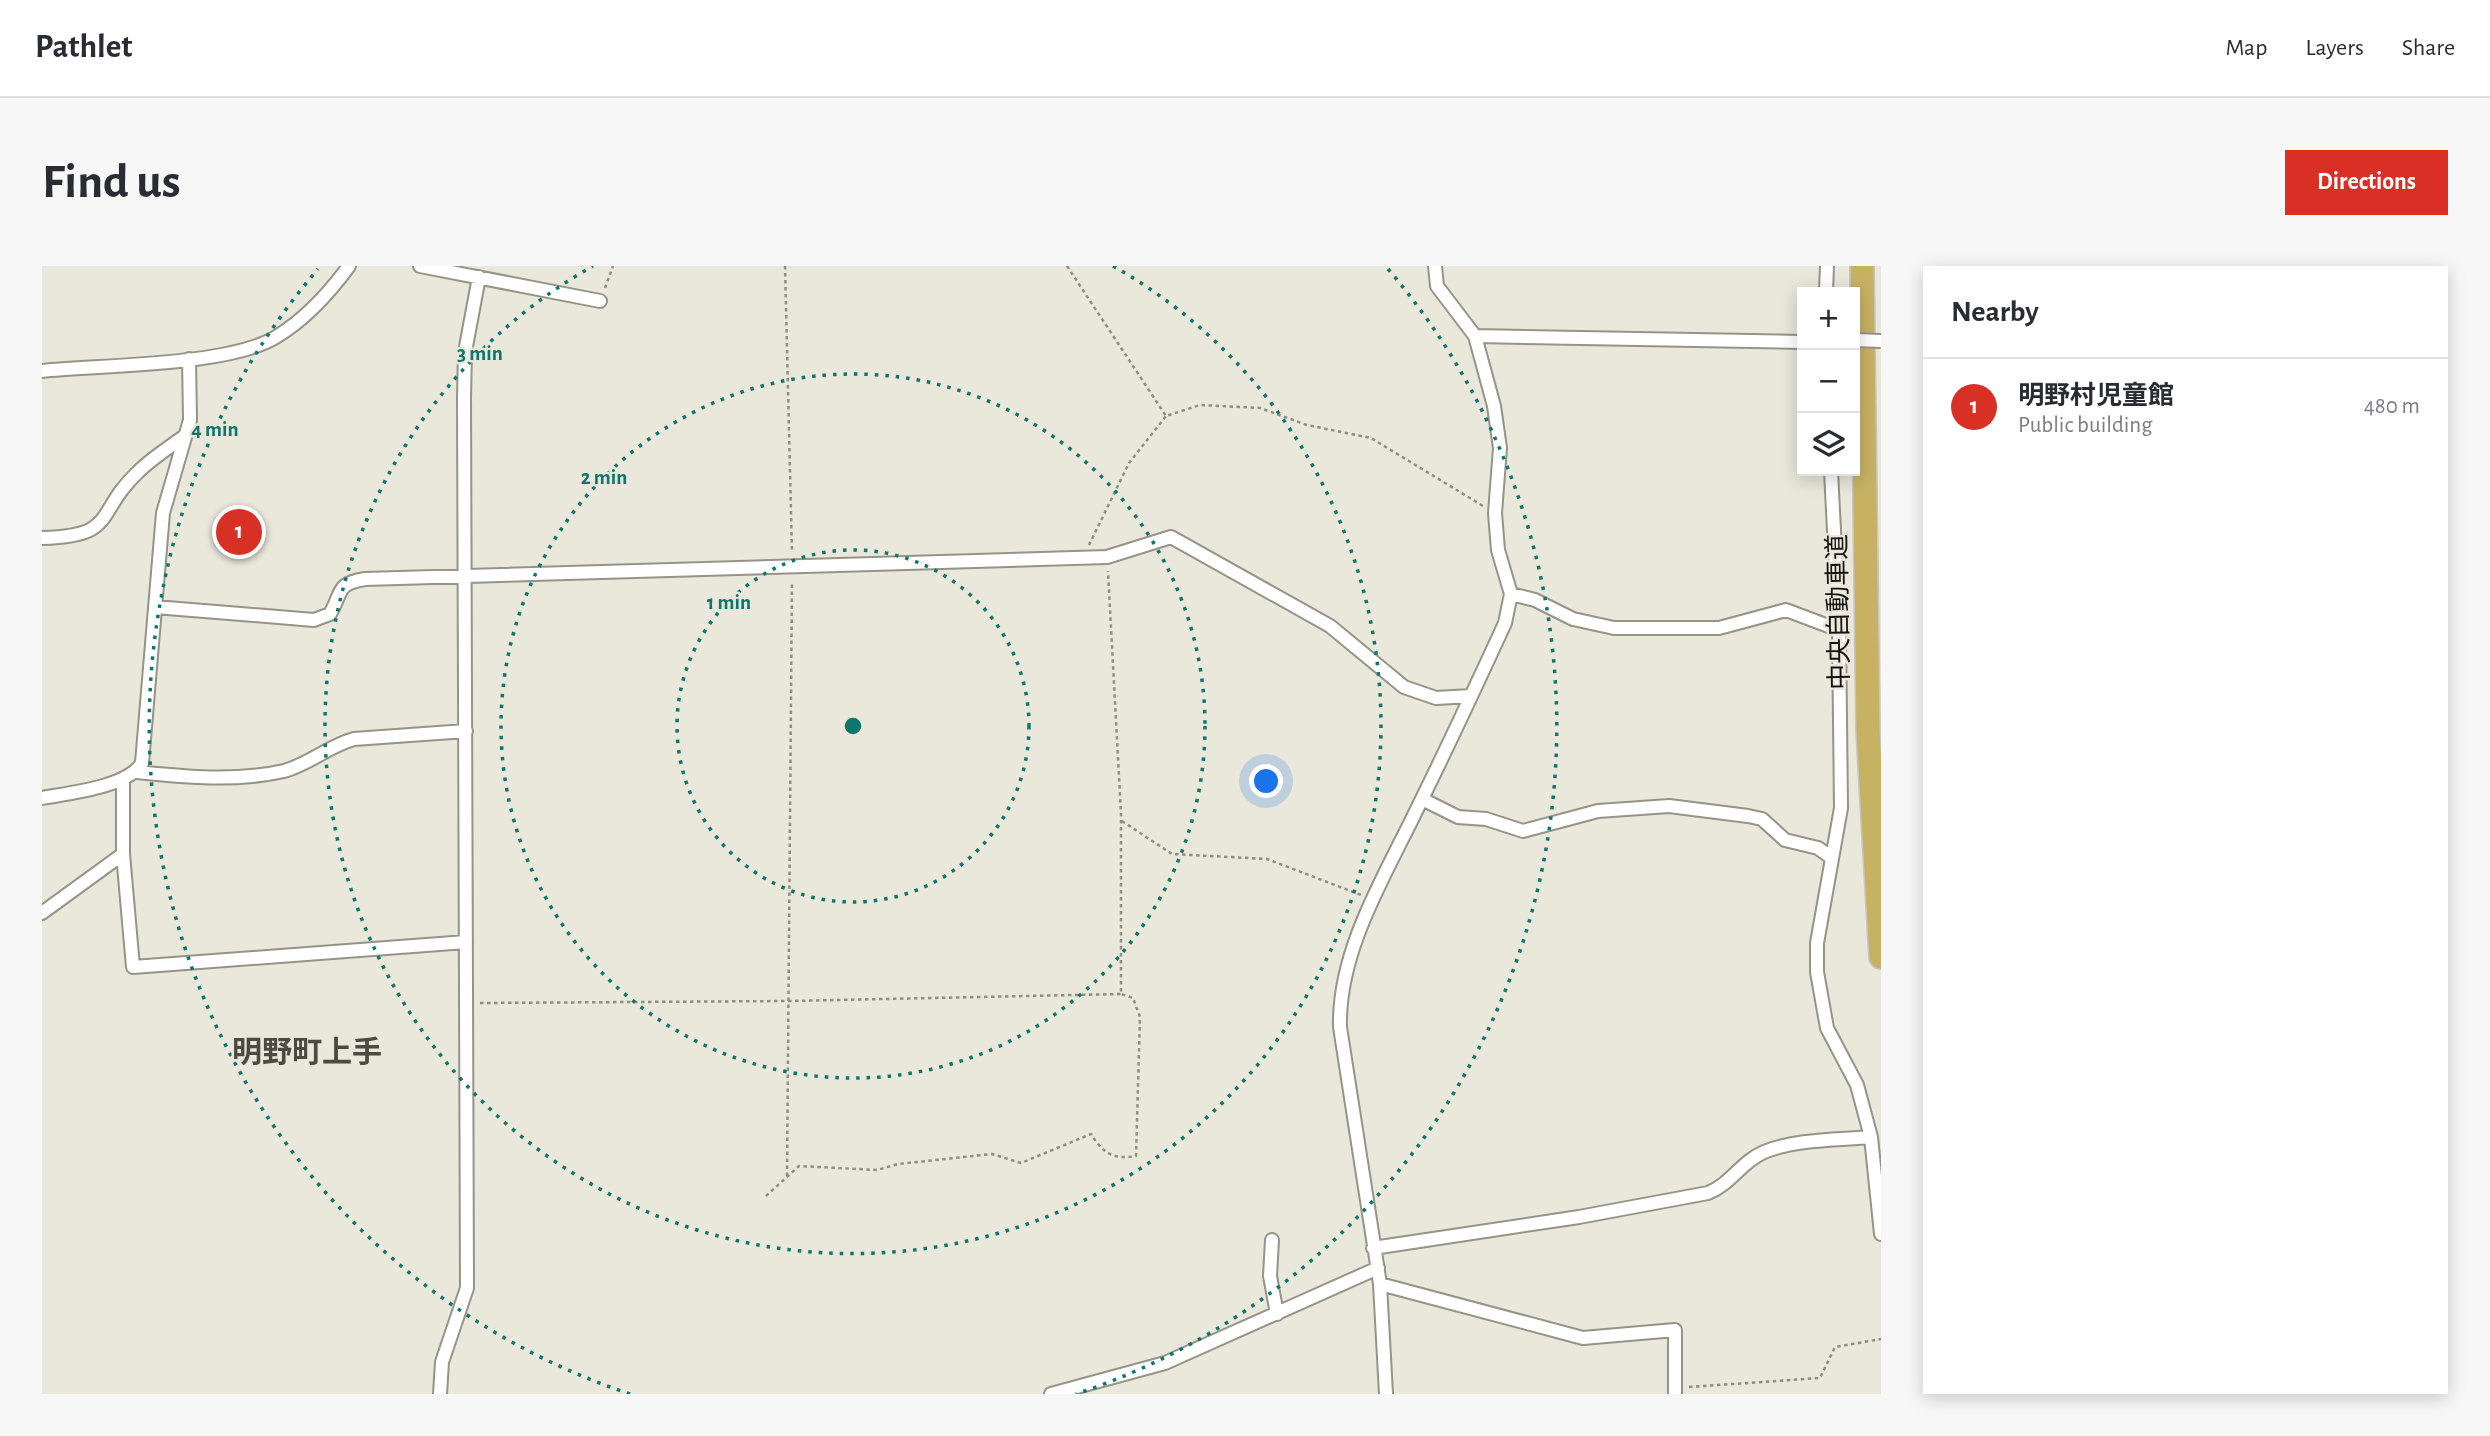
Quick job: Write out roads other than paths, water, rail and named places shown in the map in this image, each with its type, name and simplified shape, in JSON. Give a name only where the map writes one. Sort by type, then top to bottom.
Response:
[{"type":"highway","name":"中央自動車道","points":[[1862,266],[1868,731],[1881,957]]},
{"type":"street","points":[[42,371],[189,359],[251,349],[275,338],[299,320],[349,266]]},
{"type":"street","points":[[420,266],[600,301]]},
{"type":"street","points":[[1386,1394],[1380,1284],[1339,1006],[1356,943],[1505,623],[1511,594],[1498,550],[1495,513],[1500,449],[1494,405],[1475,336],[1437,286],[1435,266]]},
{"type":"street","points":[[1826,287],[1827,266]]},
{"type":"street","points":[[440,1394],[442,1362],[467,1287],[464,375],[479,277]]},
{"type":"street","points":[[1475,336],[1797,342]]},
{"type":"street","points":[[1860,340],[1881,341]]},
{"type":"street","points":[[137,772],[142,763],[163,513],[190,420],[189,359]]},
{"type":"street","points":[[42,538],[70,537],[89,532],[102,522],[137,472],[186,435]]},
{"type":"street","points":[[1831,476],[1839,630],[1841,808],[1817,943],[1820,996],[1827,1028],[1857,1085],[1871,1137],[1881,1234]]},
{"type":"street","points":[[155,607],[314,620],[330,614],[336,593],[351,581],[1108,557],[1171,537],[1330,626],[1404,687],[1436,698],[1471,696]]},
{"type":"street","points":[[1511,594],[1535,600],[1573,620],[1614,628],[1718,628],[1786,610],[1839,630]]},
{"type":"street","points":[[42,798],[82,791],[137,772],[207,780],[284,771],[316,759],[336,744],[354,739],[466,731]]},
{"type":"street","points":[[122,779],[122,854],[133,967],[466,942]]},
{"type":"street","points":[[1422,799],[1458,817],[1486,819],[1523,831],[1598,811],[1669,806],[1748,816],[1762,819],[1786,840],[1818,848],[1832,858]]},
{"type":"street","points":[[42,914],[122,854]]},
{"type":"street","points":[[1373,1248],[1579,1217],[1708,1193],[1722,1188],[1745,1163],[1765,1152],[1871,1137]]},
{"type":"street","points":[[1272,1240],[1269,1276],[1277,1314]]},
{"type":"street","points":[[1051,1394],[1165,1363],[1377,1268]]},
{"type":"street","points":[[1380,1284],[1583,1338],[1675,1330],[1675,1391]]},
{"type":"place","name":"明野村児童館","points":[[239,532]]},
{"type":"district","name":"明野町上手","points":[[307,1052]]}]
